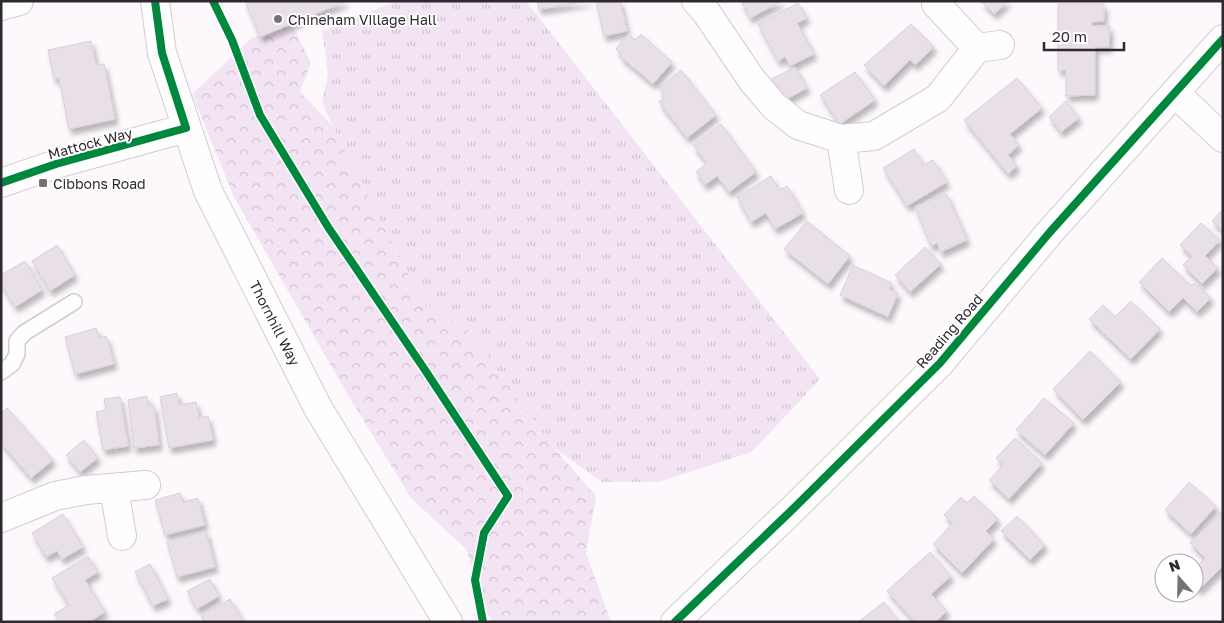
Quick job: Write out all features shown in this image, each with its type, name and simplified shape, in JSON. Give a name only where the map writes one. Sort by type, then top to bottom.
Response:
[{"type":"street","points":[[1,6],[19,1]]},
{"type":"street","name":"Thornhill Way","points":[[155,1],[162,53],[208,191],[318,408],[448,622]]},
{"type":"street","points":[[696,1],[706,12],[752,80],[774,106],[798,125],[840,139],[874,136],[938,98],[989,47],[936,4]]},
{"type":"street","name":"Reading Road","points":[[675,622],[788,514],[940,363],[1050,232],[1176,93],[1223,38]]},
{"type":"street","points":[[1176,93],[1223,138]]},
{"type":"street","name":"Mattock Way","points":[[1,183],[56,164],[186,128]]},
{"type":"street","points":[[840,139],[849,190]]},
{"type":"street","points":[[2,514],[56,496],[86,490],[146,485]]},
{"type":"street","points":[[114,488],[122,536]]},
{"type":"lane","points":[[1,372],[12,364],[17,354],[18,342],[24,333],[74,302]]},
{"type":"green space","points":[[397,1],[526,1],[820,379],[752,452],[658,482],[602,482],[554,448],[469,331],[423,303],[322,102],[328,74],[322,31]]},
{"type":"green space","points":[[292,24],[311,63],[300,92],[332,125],[423,303],[469,331],[554,448],[596,496],[586,553],[611,622],[494,622],[487,613],[466,549],[411,498],[345,390],[234,197],[192,94],[252,38]]},
{"type":"building","name":"Chineham Village Hall","points":[[245,1],[347,1],[260,37]]},
{"type":"building","points":[[537,1],[590,1],[539,9]]},
{"type":"building","points":[[596,1],[620,1],[627,31],[604,36]]},
{"type":"building","points":[[741,1],[782,1],[750,18]]},
{"type":"building","points":[[981,1],[1008,1],[994,14]]},
{"type":"building","points":[[798,3],[807,18],[797,23],[814,54],[790,66],[785,57],[778,61],[758,24]]},
{"type":"building","points":[[1058,4],[1104,4],[1104,21],[1092,22],[1092,26],[1110,26],[1109,47],[1095,47],[1095,95],[1066,96],[1066,70],[1058,70]]},
{"type":"building","points":[[911,24],[934,47],[915,65],[910,60],[884,86],[864,65]]},
{"type":"building","points":[[628,34],[635,40],[641,34],[672,62],[653,84],[620,56],[621,54],[616,49]]},
{"type":"building","points":[[91,41],[96,65],[104,64],[115,119],[69,129],[59,78],[54,79],[48,50]]},
{"type":"building","points":[[795,67],[807,88],[776,105],[764,83]]},
{"type":"building","points":[[681,70],[716,115],[687,138],[659,102],[665,96],[659,88]]},
{"type":"building","points":[[855,72],[875,100],[840,124],[820,95]]},
{"type":"building","points":[[1017,78],[1042,108],[1010,134],[1019,145],[1008,155],[1017,166],[1008,174],[964,120]]},
{"type":"building","points":[[1066,101],[1079,118],[1061,132],[1049,117]]},
{"type":"building","points":[[721,124],[756,172],[729,192],[717,176],[705,185],[696,172],[707,163],[693,145]]},
{"type":"building","points":[[914,149],[924,165],[933,160],[947,182],[907,206],[883,168]]},
{"type":"building","points":[[771,176],[779,190],[787,186],[803,213],[775,229],[766,213],[751,222],[737,197]]},
{"type":"building","points":[[946,193],[967,240],[941,252],[937,243],[931,246],[915,207]]},
{"type":"building","points":[[1223,209],[1223,231],[1212,221]]},
{"type":"building","points":[[807,221],[850,256],[828,284],[784,249]]},
{"type":"building","points":[[1201,223],[1220,240],[1205,256],[1218,268],[1202,284],[1183,265],[1192,256],[1180,245]]},
{"type":"building","points":[[57,245],[75,275],[50,291],[32,261]]},
{"type":"building","points":[[925,247],[941,264],[910,292],[895,275]]},
{"type":"building","points":[[1162,258],[1191,286],[1195,283],[1211,298],[1197,312],[1183,298],[1169,312],[1139,282]]},
{"type":"building","points":[[25,261],[42,290],[15,307],[1,284],[1,275]]},
{"type":"building","points":[[853,265],[892,283],[889,289],[898,293],[888,317],[840,295]]},
{"type":"building","points":[[1131,301],[1160,329],[1131,359],[1089,319],[1103,305],[1115,317]]},
{"type":"building","points":[[96,328],[99,338],[106,336],[114,364],[75,374],[65,337]]},
{"type":"building","points":[[1090,351],[1121,382],[1083,420],[1053,389]]},
{"type":"building","points":[[177,393],[179,405],[196,402],[199,418],[208,416],[213,440],[169,448],[160,397]]},
{"type":"building","points":[[147,396],[148,406],[154,405],[159,445],[134,448],[128,400]]},
{"type":"building","points":[[120,397],[128,446],[103,450],[96,412],[106,410],[104,399]]},
{"type":"building","points":[[1044,398],[1074,423],[1045,455],[1016,430]]},
{"type":"building","points":[[7,408],[53,460],[31,478],[1,443],[1,413]]},
{"type":"building","points":[[1015,438],[1042,463],[1009,499],[989,480],[1003,465],[996,458]]},
{"type":"building","points":[[84,440],[98,458],[80,472],[66,455]]},
{"type":"building","points":[[1189,482],[1216,506],[1191,534],[1165,510]]},
{"type":"building","points":[[180,493],[183,502],[198,498],[205,525],[165,535],[155,500]]},
{"type":"building","points":[[974,496],[998,519],[986,531],[994,539],[962,573],[933,544],[953,523],[944,515],[961,497],[967,503]]},
{"type":"building","points":[[1221,512],[1223,514],[1223,566],[1204,585],[1204,553],[1200,553],[1190,543]]},
{"type":"building","points":[[63,514],[83,547],[62,559],[57,551],[46,557],[32,533]]},
{"type":"building","points":[[1017,516],[1045,545],[1030,560],[1001,531]]},
{"type":"building","points":[[206,531],[215,567],[177,577],[167,542]]},
{"type":"building","points":[[930,552],[951,576],[931,594],[947,611],[936,622],[915,622],[887,591]]},
{"type":"building","points":[[88,556],[98,572],[85,580],[105,612],[89,622],[59,622],[54,614],[69,605],[52,578]]},
{"type":"building","points":[[150,564],[168,599],[153,606],[135,572]]},
{"type":"building","points":[[210,579],[219,596],[197,609],[187,591]]},
{"type":"building","points":[[230,599],[244,622],[204,622],[201,616]]},
{"type":"building","points":[[884,602],[899,622],[858,622]]},
{"type":"cycle path","points":[[1,183],[56,164],[186,128],[162,53],[155,1]]},
{"type":"cycle path","points":[[213,1],[232,40],[260,115],[328,227],[508,496],[484,533],[475,580],[483,622]]},
{"type":"cycle path","points":[[675,622],[795,507],[940,363],[1050,232],[1223,39]]},
{"type":"place","name":"Chineham Village Hall","points":[[278,19]]},
{"type":"place","name":"Cibbons Road","points":[[43,183]]}]
